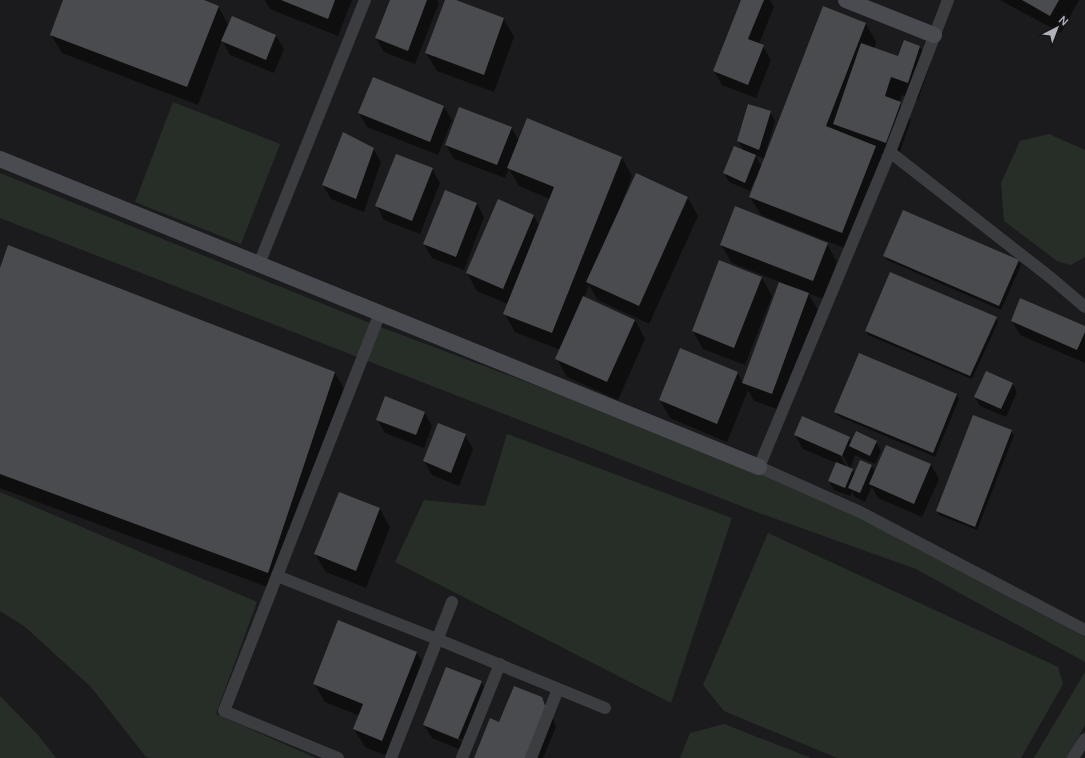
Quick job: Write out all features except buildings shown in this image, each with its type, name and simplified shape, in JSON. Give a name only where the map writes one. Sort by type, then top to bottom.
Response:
[{"type":"street","points":[[259,264],[365,0]]},
{"type":"street","points":[[846,0],[934,35]]},
{"type":"street","points":[[759,467],[890,152],[948,0]]},
{"type":"street","points":[[890,152],[1051,278],[1085,307]]},
{"type":"street","points":[[0,159],[759,467],[860,512],[1085,630]]},
{"type":"street","points":[[338,758],[224,711],[380,313]]},
{"type":"street","points":[[277,576],[500,664],[605,708]]},
{"type":"street","points":[[391,758],[452,602]]},
{"type":"street","points":[[462,758],[500,664]]},
{"type":"street","points":[[531,758],[558,689]]},
{"type":"street","points":[[1073,758],[1085,739]]},
{"type":"shaded area","points":[[173,102],[280,144],[241,244],[135,202]]},
{"type":"shaded area","points":[[1049,134],[1085,150],[1085,257],[1071,265],[1057,261],[1004,221],[1001,183],[1020,141]]},
{"type":"shaded area","points":[[0,173],[370,323],[792,482],[901,538],[1085,637],[1085,662],[916,569],[759,513],[0,218]]},
{"type":"shaded area","points":[[507,434],[732,518],[671,703],[395,562],[424,500],[485,506]]},
{"type":"shaded area","points":[[0,492],[257,602],[216,714],[316,758],[146,757],[91,687],[24,626],[0,611]]},
{"type":"shaded area","points":[[768,533],[1058,667],[1063,684],[1021,758],[837,758],[724,711],[703,685]]},
{"type":"shaded area","points":[[1085,672],[1085,725],[1067,758],[1034,758]]},
{"type":"shaded area","points":[[0,696],[38,735],[56,758],[0,758]]},
{"type":"shaded area","points":[[724,724],[811,758],[680,758],[690,733]]}]
